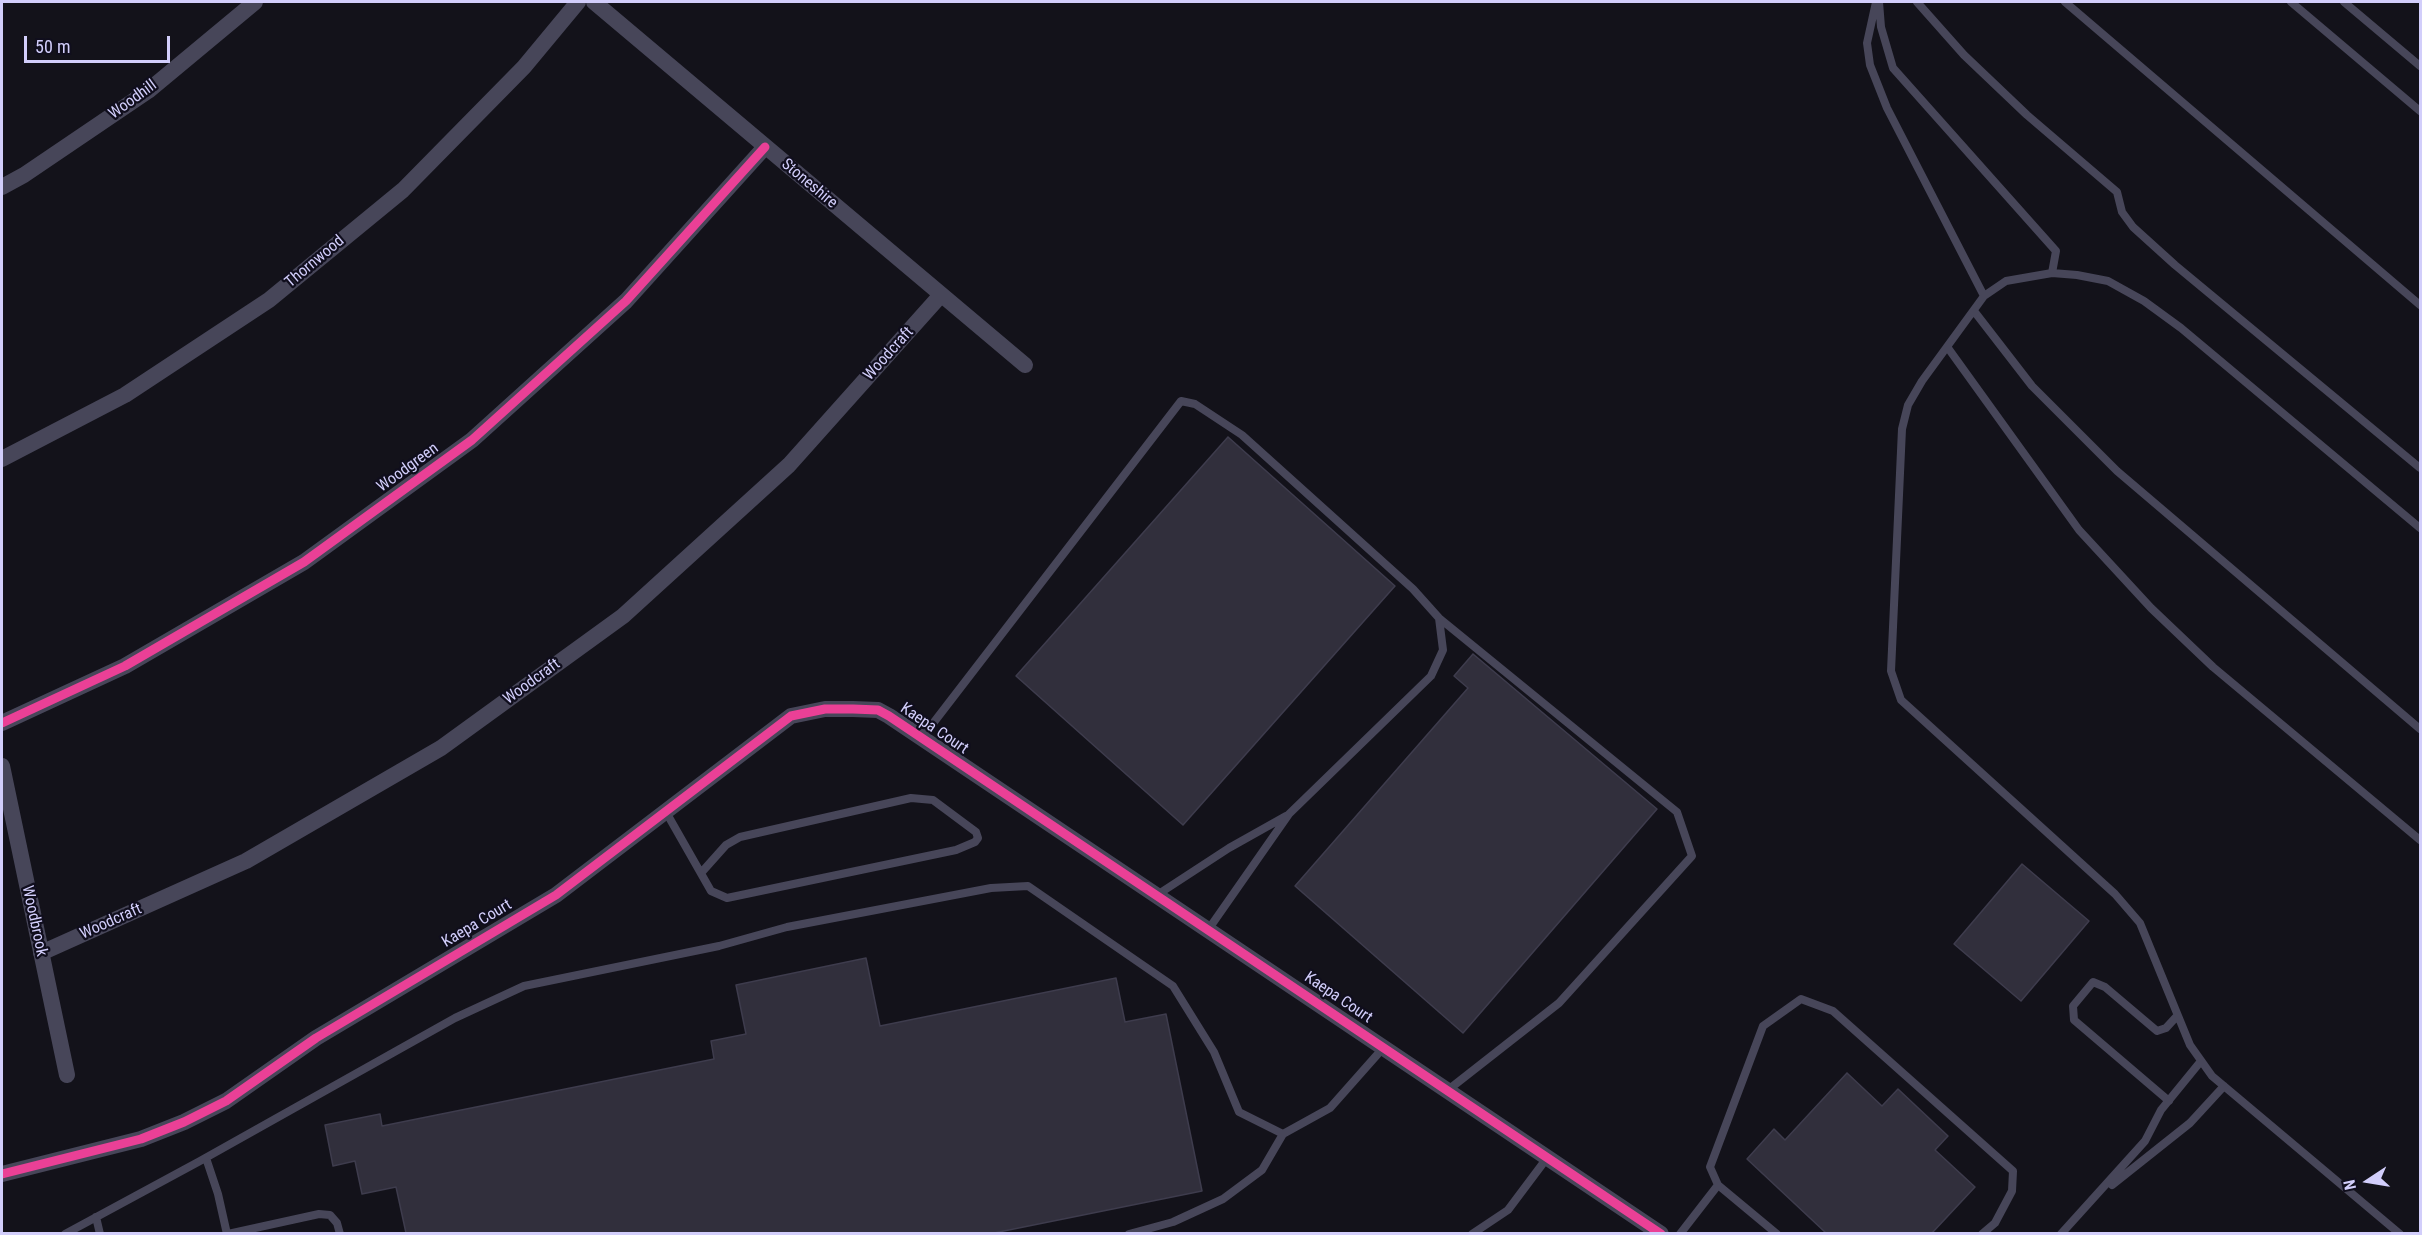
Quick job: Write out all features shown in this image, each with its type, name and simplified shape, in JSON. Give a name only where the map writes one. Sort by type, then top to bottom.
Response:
[{"type":"street","name":"Woodhill","points":[[2,187],[24,175],[148,91],[255,2]]},
{"type":"street","name":"Thornwood","points":[[2,459],[125,395],[269,300],[403,190],[524,67],[578,2]]},
{"type":"street","name":"Stoneshire","points":[[594,2],[940,296],[1025,365]]},
{"type":"street","name":"Woodgreen","points":[[2,723],[125,666],[304,562],[472,440],[626,301],[765,147]]},
{"type":"street","name":"Woodcraft","points":[[41,953],[246,861],[441,748],[623,616],[789,465],[940,296]]},
{"type":"street","name":"Kaepa Court","points":[[2,1174],[141,1139],[184,1122],[225,1101],[316,1038],[556,895],[791,716],[825,709],[878,710],[1661,1233]]},
{"type":"street","name":"Woodbrook","points":[[2,766],[67,1075]]},
{"type":"lane","points":[[1878,2],[1881,27],[1893,68],[2056,251],[2052,273]]},
{"type":"lane","points":[[1878,2],[1867,43],[1870,65],[1887,108],[1984,296]]},
{"type":"lane","points":[[1917,2],[1980,70],[2027,115],[2117,192],[2122,212],[2133,227],[2175,265],[2421,468]]},
{"type":"lane","points":[[2065,2],[2421,305]]},
{"type":"lane","points":[[2291,2],[2421,111]]},
{"type":"lane","points":[[2344,2],[2421,66]]},
{"type":"lane","points":[[2400,1233],[2224,1086],[2190,1045],[2140,923],[2115,894],[1900,700],[1891,671],[1902,429],[1908,405],[1984,296],[2006,281],[2052,273],[2108,281],[2144,301],[2181,328],[2421,528]]},
{"type":"lane","points":[[1974,311],[2032,386],[2116,471],[2421,729]]},
{"type":"lane","points":[[1948,348],[2079,530],[2151,608],[2213,667],[2421,840]]},
{"type":"lane","points":[[921,739],[1180,401],[1195,404],[1242,435],[1413,589],[1439,618],[1677,812],[1692,856],[1559,1003],[1448,1090]]},
{"type":"lane","points":[[1208,930],[1289,814],[1431,675],[1443,650],[1439,618]]},
{"type":"lane","points":[[666,812],[711,891],[717,896],[740,897],[956,850],[978,838],[976,832],[933,800],[911,798],[740,837],[726,845],[701,873]]},
{"type":"lane","points":[[1156,896],[1229,848],[1289,814]]},
{"type":"lane","points":[[65,1233],[206,1158],[455,1018],[524,986],[719,946],[788,927],[991,888],[1028,886],[1173,986],[1214,1052],[1239,1112],[1283,1134]]},
{"type":"lane","points":[[2169,1101],[2074,1020],[2073,1006],[2093,982],[2105,987],[2157,1030],[2166,1028],[2177,1016]]},
{"type":"lane","points":[[1777,1233],[1718,1185],[1710,1167],[1763,1026],[1801,999],[1833,1011],[2013,1171],[2012,1191],[1995,1223],[1982,1233]]},
{"type":"lane","points":[[1129,1233],[1173,1222],[1223,1199],[1262,1170],[1283,1134],[1330,1108],[1384,1047]]},
{"type":"lane","points":[[2061,1233],[2096,1198],[2145,1141],[2169,1101],[2201,1061]]},
{"type":"lane","points":[[2096,1198],[2190,1123],[2224,1086]]},
{"type":"lane","points":[[206,1158],[228,1233],[319,1214],[330,1215],[337,1222],[340,1233]]},
{"type":"lane","points":[[1472,1233],[1508,1210],[1547,1158]]},
{"type":"lane","points":[[1680,1233],[1718,1185]]},
{"type":"lane","points":[[96,1217],[100,1233]]},
{"type":"lane","points":[[279,1222],[281,1233]]},
{"type":"building","points":[[1228,437],[1395,586],[1183,825],[1016,676]]},
{"type":"building","points":[[1473,654],[1657,809],[1463,1033],[1295,886],[1468,688],[1454,676]]},
{"type":"building","points":[[2022,864],[2089,921],[2021,1001],[1954,944]]},
{"type":"building","points":[[866,958],[880,1026],[1116,978],[1125,1022],[1166,1014],[1202,1191],[994,1233],[406,1233],[396,1187],[362,1194],[355,1161],[333,1166],[325,1125],[380,1114],[382,1126],[714,1059],[711,1041],[746,1034],[736,985]]},
{"type":"building","points":[[1847,1073],[1882,1106],[1898,1089],[1948,1136],[1935,1150],[1975,1187],[1932,1233],[1826,1233],[1747,1159],[1774,1129],[1785,1140]]},
{"type":"cycle path","points":[[2,723],[125,666],[304,562],[472,440],[626,301],[765,147]]},
{"type":"cycle path","points":[[2,1174],[141,1139],[184,1122],[226,1101],[316,1038],[556,895],[791,716],[825,709],[853,709],[878,710],[889,716],[1661,1234]]}]
